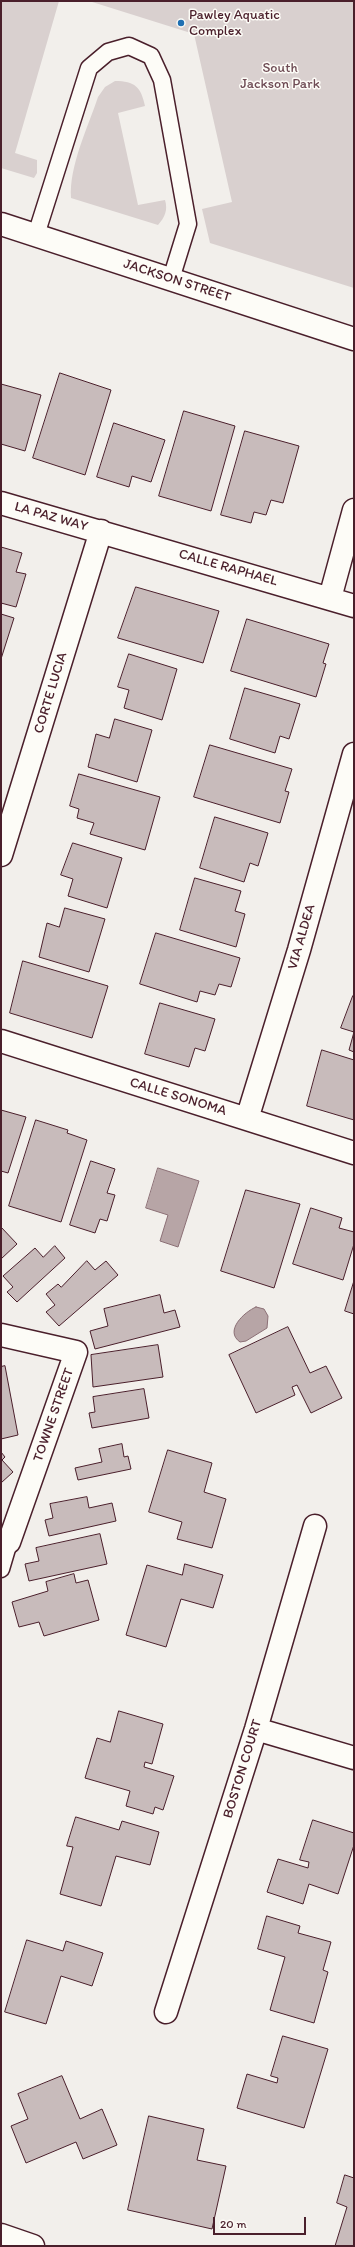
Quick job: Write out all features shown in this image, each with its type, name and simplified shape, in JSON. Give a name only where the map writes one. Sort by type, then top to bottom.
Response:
[{"type":"street","name":"JACKSON STREET","points":[[1,224],[354,339]]},
{"type":"street","name":"LA PAZ WAY","points":[[1,503],[101,531]]},
{"type":"street","points":[[330,598],[354,510]]},
{"type":"street","name":"CALLE RAPHAEL","points":[[101,531],[354,606]]},
{"type":"street","name":"CORTE LUCIA","points":[[1,855],[101,531]]},
{"type":"street","name":"VIA ALDEA","points":[[247,1119],[299,950],[354,754]]},
{"type":"street","name":"CALLE SONOMA","points":[[1,1041],[354,1153]]},
{"type":"street","name":"TOWNE STREET","points":[[1,1335],[76,1352],[5,1541]]},
{"type":"street","name":"BOSTON COURT","points":[[166,2012],[256,1729],[316,1526]]},
{"type":"street","points":[[256,1729],[354,1758]]},
{"type":"street","points":[[1,2236],[33,2246]]},
{"type":"lane","points":[[36,235],[89,68],[108,52],[129,46],[151,56],[162,80],[188,224],[170,279]]},
{"type":"lane","points":[[1,1569],[5,1541]]},
{"type":"green space","points":[[1,1],[59,1],[15,153],[37,160],[37,173],[34,178],[1,168]]},
{"type":"green space","name":"South Jackson Park","points":[[89,1],[354,1],[354,288],[210,243],[202,209],[232,202],[194,34]]},
{"type":"green space","points":[[115,81],[128,82],[136,86],[143,99],[145,106],[118,113],[138,205],[165,200],[165,213],[158,225],[71,198],[71,186],[76,160],[98,97],[105,87]]},
{"type":"shaded area","points":[[158,1168],[199,1181],[178,1247],[160,1241],[168,1215],[146,1208]]},
{"type":"shaded area","points":[[256,1307],[264,1309],[268,1316],[267,1328],[246,1341],[240,1342],[234,1333],[235,1327],[241,1317]]},
{"type":"building","points":[[60,373],[111,390],[85,475],[33,458]]},
{"type":"building","points":[[1,384],[41,395],[25,451],[1,444]]},
{"type":"building","points":[[184,411],[235,426],[211,511],[159,496]]},
{"type":"building","points":[[114,423],[165,440],[151,482],[132,476],[129,487],[97,477]]},
{"type":"building","points":[[245,431],[299,446],[283,503],[271,500],[266,515],[254,512],[251,523],[221,515]]},
{"type":"building","points":[[1,547],[22,553],[16,572],[26,574],[16,607],[1,603]]},
{"type":"building","points":[[136,587],[219,611],[203,663],[118,638]]},
{"type":"building","points":[[1,614],[14,618],[1,659]]},
{"type":"building","points":[[247,619],[329,644],[323,663],[326,664],[316,697],[231,671]]},
{"type":"building","points":[[129,654],[177,669],[162,720],[124,708],[129,690],[118,687]]},
{"type":"building","points":[[245,688],[300,704],[289,739],[280,736],[275,753],[230,739]]},
{"type":"building","points":[[115,719],[152,730],[137,782],[88,767],[96,734],[109,738]]},
{"type":"building","points":[[210,745],[292,769],[285,791],[289,792],[280,823],[194,797]]},
{"type":"building","points":[[79,774],[160,797],[145,850],[90,834],[94,823],[77,818],[79,809],[70,806]]},
{"type":"building","points":[[215,817],[268,833],[258,866],[250,863],[244,882],[200,868]]},
{"type":"building","points":[[73,843],[122,858],[107,908],[68,896],[73,879],[61,875]]},
{"type":"building","points":[[195,878],[241,891],[235,911],[245,914],[236,947],[180,930]]},
{"type":"building","points":[[65,908],[105,919],[89,972],[39,957],[47,923],[59,927]]},
{"type":"building","points":[[156,933],[240,958],[231,987],[219,984],[215,995],[200,991],[197,1002],[140,984]]},
{"type":"building","points":[[23,961],[108,986],[92,1038],[10,1013]]},
{"type":"building","points":[[353,996],[354,997],[354,1032],[341,1028]]},
{"type":"building","points":[[160,1003],[215,1019],[205,1051],[195,1048],[189,1067],[145,1054]]},
{"type":"building","points":[[354,1032],[354,1052],[349,1050]]},
{"type":"building","points":[[322,1050],[354,1060],[354,1120],[307,1106]]},
{"type":"building","points":[[1,1110],[26,1117],[8,1173],[1,1171]]},
{"type":"building","points":[[36,1120],[68,1130],[67,1133],[87,1140],[61,1222],[9,1206]]},
{"type":"building","points":[[91,1161],[115,1169],[107,1193],[115,1195],[107,1221],[100,1219],[95,1233],[70,1225]]},
{"type":"building","points":[[246,1190],[300,1204],[274,1288],[221,1271]]},
{"type":"building","points":[[311,1208],[342,1218],[339,1228],[354,1232],[354,1244],[343,1280],[293,1264]]},
{"type":"building","points":[[1,1227],[17,1244],[1,1259]]},
{"type":"building","points":[[55,1246],[65,1258],[17,1302],[7,1292],[13,1287],[3,1276],[35,1248],[43,1257]]},
{"type":"building","points":[[87,1261],[95,1270],[106,1261],[118,1275],[59,1326],[46,1312],[55,1305],[46,1294],[58,1284],[61,1287]]},
{"type":"building","points":[[354,1281],[354,1314],[345,1311]]},
{"type":"building","points":[[160,1295],[164,1313],[175,1310],[180,1327],[95,1349],[90,1331],[108,1326],[104,1309]]},
{"type":"building","points":[[288,1327],[310,1373],[326,1366],[342,1398],[311,1413],[297,1385],[292,1387],[295,1395],[256,1413],[229,1355]]},
{"type":"building","points":[[158,1345],[163,1377],[93,1387],[91,1355]]},
{"type":"building","points":[[5,1366],[18,1435],[1,1439],[1,1367]]},
{"type":"building","points":[[144,1389],[149,1418],[92,1428],[89,1413],[95,1412],[93,1397]]},
{"type":"building","points":[[122,1444],[124,1457],[128,1456],[131,1469],[78,1480],[75,1468],[102,1462],[99,1449]]},
{"type":"building","points":[[168,1450],[212,1463],[204,1492],[226,1499],[212,1548],[177,1539],[182,1522],[149,1512]]},
{"type":"building","points":[[1,1452],[5,1457],[2,1460],[13,1472],[1,1483]]},
{"type":"building","points":[[87,1497],[89,1508],[112,1503],[116,1521],[49,1536],[45,1520],[53,1518],[50,1504]]},
{"type":"building","points":[[100,1534],[107,1564],[29,1581],[25,1564],[39,1561],[36,1548]]},
{"type":"building","points":[[185,1564],[223,1575],[213,1608],[181,1599],[166,1647],[126,1635],[147,1565],[182,1575]]},
{"type":"building","points":[[74,1574],[76,1583],[88,1580],[99,1620],[44,1636],[39,1622],[19,1627],[12,1602],[48,1591],[46,1582]]},
{"type":"building","points":[[119,1711],[163,1724],[152,1764],[145,1762],[144,1767],[174,1776],[163,1810],[155,1807],[153,1814],[126,1806],[130,1791],[85,1778],[97,1738],[110,1742]]},
{"type":"building","points":[[76,1817],[119,1830],[122,1821],[159,1832],[150,1865],[116,1856],[101,1906],[60,1894],[73,1847],[67,1846]]},
{"type":"building","points":[[313,1820],[354,1833],[354,1845],[338,1894],[309,1884],[303,1904],[267,1892],[278,1859],[308,1868],[309,1862],[300,1860]]},
{"type":"building","points":[[267,1916],[300,1926],[298,1933],[331,1942],[323,1970],[328,1972],[314,2023],[270,2010],[285,1957],[258,1949]]},
{"type":"building","points":[[27,1940],[63,1951],[66,1941],[103,1953],[92,1986],[61,1976],[46,2024],[5,2012]]},
{"type":"building","points":[[283,2036],[328,2049],[304,2128],[237,2108],[247,2074],[277,2083],[278,2078],[271,2076]]},
{"type":"building","points":[[62,2076],[80,2119],[102,2109],[117,2145],[83,2159],[76,2142],[26,2163],[11,2126],[28,2119],[18,2094]]},
{"type":"building","points":[[149,2116],[204,2129],[197,2160],[226,2166],[212,2229],[128,2210]]},
{"type":"building","points":[[345,2175],[354,2178],[354,2246],[335,2246],[347,2207],[337,2203]]},
{"type":"place","name":"Pawley Aquatic Complex","points":[[181,23]]}]
